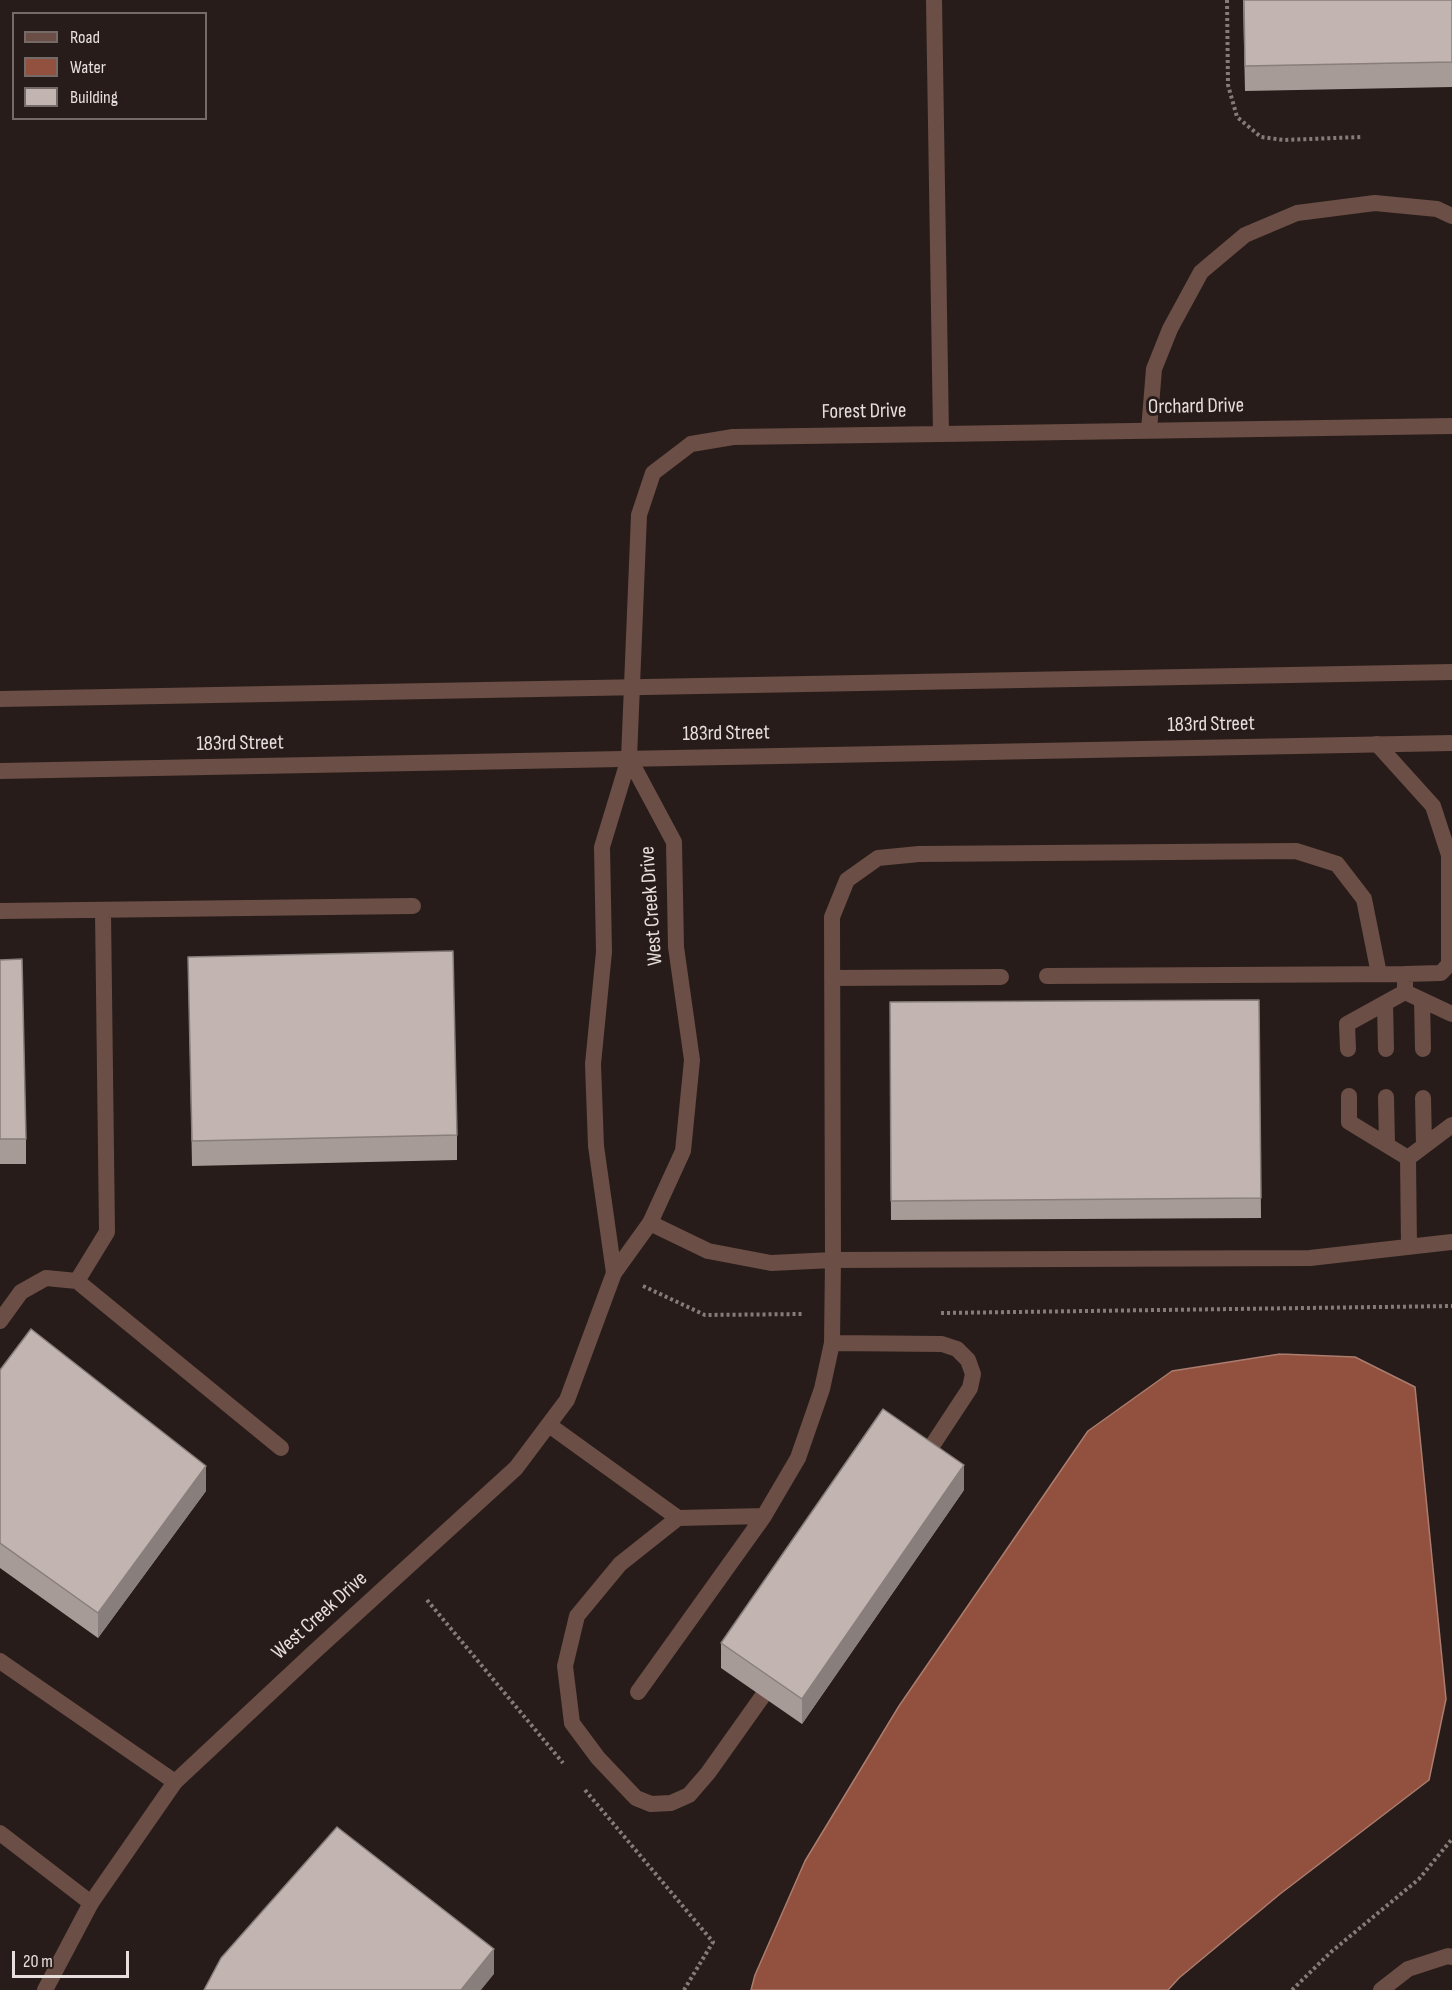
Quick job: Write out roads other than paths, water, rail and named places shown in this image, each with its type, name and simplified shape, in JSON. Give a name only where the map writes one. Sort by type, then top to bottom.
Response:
[{"type":"street","points":[[934,0],[941,434]]},
{"type":"street","points":[[1149,430],[1154,369],[1170,329],[1201,272],[1245,235],[1297,213],[1376,203],[1437,209],[1452,216]]},
{"type":"street","name":"Orchard Drive","points":[[941,434],[1452,426]]},
{"type":"street","name":"Forest Drive","points":[[629,759],[639,515],[653,473],[691,444],[733,437],[941,434]]},
{"type":"street","points":[[0,699],[1452,672]]},
{"type":"street","name":"183rd Street","points":[[0,771],[1452,743]]},
{"type":"street","points":[[1047,976],[1441,973],[1449,964],[1451,945],[1450,850],[1433,806],[1377,744]]},
{"type":"street","name":"West Creek Drive","points":[[45,1990],[91,1903],[175,1782],[516,1468],[567,1400],[614,1273],[650,1223],[683,1151],[692,1060],[676,946],[674,842],[629,759]]},
{"type":"street","name":"West Creek Drive","points":[[614,1273],[596,1146],[593,1064],[604,952],[602,847],[629,759]]},
{"type":"street","points":[[638,1692],[764,1516],[798,1458],[822,1389],[832,1343],[832,917],[847,880],[878,858],[919,854],[1296,851],[1337,864],[1364,899],[1379,974]]},
{"type":"street","points":[[0,911],[413,906]]},
{"type":"street","points":[[77,1281],[107,1232],[103,911]]},
{"type":"street","points":[[1405,974],[1405,992]]},
{"type":"street","points":[[832,978],[1001,977]]},
{"type":"street","points":[[1405,992],[1452,1014]]},
{"type":"street","points":[[1348,1049],[1347,1024],[1405,992]]},
{"type":"street","points":[[1422,1000],[1423,1049]]},
{"type":"street","points":[[1385,1003],[1386,1049]]},
{"type":"street","points":[[1349,1096],[1349,1122],[1408,1158]]},
{"type":"street","points":[[1386,1097],[1387,1145]]},
{"type":"street","points":[[1423,1098],[1424,1146]]},
{"type":"street","points":[[1408,1158],[1452,1125]]},
{"type":"street","points":[[1408,1158],[1408,1247]]},
{"type":"street","points":[[650,1223],[708,1251],[771,1263],[833,1260],[1310,1258],[1452,1242]]},
{"type":"street","points":[[0,1321],[21,1292],[46,1278],[77,1281],[281,1448]]},
{"type":"street","points":[[832,1343],[942,1344],[957,1348],[968,1360],[973,1374],[970,1388],[922,1461]]},
{"type":"street","points":[[549,1425],[678,1518]]},
{"type":"street","points":[[762,1697],[708,1773],[689,1795],[671,1803],[651,1804],[636,1798],[598,1758],[572,1723],[565,1666],[577,1616],[620,1564],[678,1518],[764,1516]]},
{"type":"street","points":[[0,1661],[175,1782]]},
{"type":"street","points":[[0,1833],[91,1903]]},
{"type":"street","points":[[1381,1990],[1408,1969],[1448,1956],[1452,1957]]},
{"type":"water","points":[[1280,1354],[1355,1357],[1415,1387],[1446,1699],[1429,1780],[1280,1894],[1179,1978],[1168,1990],[751,1990],[755,1975],[805,1861],[899,1706],[1088,1431],[1172,1371]]}]
